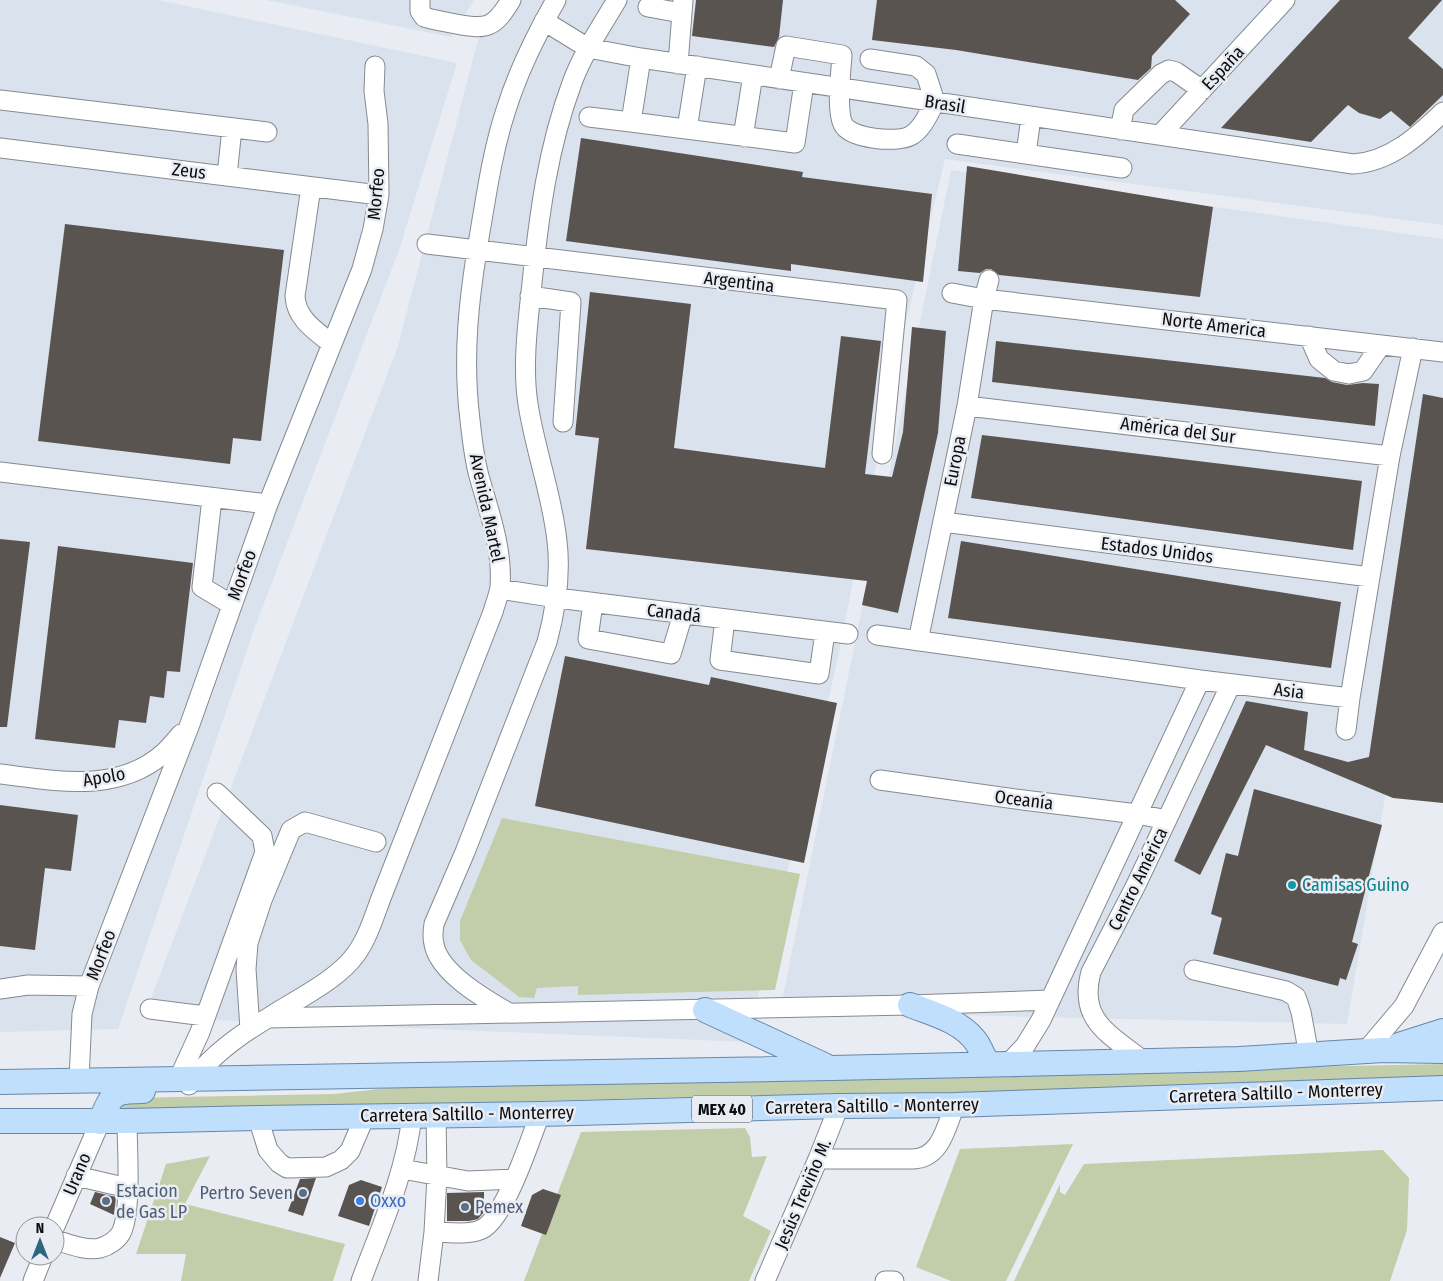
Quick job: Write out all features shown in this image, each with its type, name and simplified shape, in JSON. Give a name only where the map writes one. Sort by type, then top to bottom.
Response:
[{"type":"main road","points":[[910,1005],[955,1024],[966,1031],[998,1064]]},
{"type":"main road","points":[[705,1010],[831,1068]]},
{"type":"main road","points":[[1374,1051],[1443,1030]]},
{"type":"main road","name":"Carretera Saltillo - Monterrey","points":[[186,1082],[372,1086],[403,1082],[441,1073],[831,1068],[1239,1059],[1374,1051],[1443,1051]]},
{"type":"main road","points":[[0,1082],[79,1080],[186,1082]]},
{"type":"main road","points":[[100,1122],[110,1100],[118,1093],[186,1082]]},
{"type":"main road","name":"Carretera Saltillo - Monterrey","points":[[0,1121],[127,1122],[955,1105],[1443,1088]]},
{"type":"street","points":[[420,0],[420,11],[424,16],[480,28],[492,24],[499,18],[512,0]]},
{"type":"street","points":[[509,1013],[481,997],[446,966],[434,946],[434,924],[466,852],[547,642],[553,619],[558,580],[557,542],[528,402],[527,353],[530,296],[552,146],[572,82],[588,48],[617,0]]},
{"type":"street","name":"España","points":[[1160,136],[1285,0]]},
{"type":"street","points":[[648,6],[682,6],[688,65],[687,129]]},
{"type":"street","name":"Brasil","points":[[547,7],[588,48],[779,79],[1353,164],[1380,159],[1396,150],[1420,135],[1443,112]]},
{"type":"street","name":"Avenida Martel","points":[[186,1082],[250,1028],[338,972],[357,953],[373,919],[493,612],[500,589],[500,568],[496,541],[478,473],[470,420],[466,376],[468,308],[494,155],[506,110],[547,7]]},
{"type":"street","points":[[779,79],[786,46],[842,55],[840,116],[844,126],[850,132],[881,139],[899,140],[911,136],[919,129],[935,102],[926,74],[916,66],[870,59]]},
{"type":"street","points":[[631,122],[641,58]]},
{"type":"street","name":"Morfeo","points":[[79,1080],[82,1014],[89,986],[190,724],[268,504],[362,269],[373,229],[378,195],[378,124],[374,91],[374,66]]},
{"type":"street","points":[[1120,130],[1124,110],[1161,74],[1169,70],[1176,72],[1202,90]]},
{"type":"street","points":[[744,137],[753,75]]},
{"type":"street","points":[[589,117],[795,143],[804,82]]},
{"type":"street","points":[[0,100],[267,132]]},
{"type":"street","points":[[1026,154],[1031,117]]},
{"type":"street","points":[[227,176],[232,128]]},
{"type":"street","points":[[957,144],[1122,168]]},
{"type":"street","name":"Zeus","points":[[0,148],[378,195]]},
{"type":"street","points":[[311,187],[295,305],[302,317],[332,344]]},
{"type":"street","name":"Argentina","points":[[427,244],[897,300],[882,454]]},
{"type":"street","name":"Europa","points":[[918,641],[966,406],[984,298],[989,280]]},
{"type":"street","points":[[952,293],[984,298]]},
{"type":"street","points":[[530,296],[571,302],[563,422]]},
{"type":"street","name":"Norte America","points":[[984,298],[1443,352]]},
{"type":"street","points":[[1309,336],[1319,359],[1334,371],[1349,374],[1363,371],[1381,345]]},
{"type":"street","points":[[1346,730],[1390,456],[1413,348]]},
{"type":"street","name":"América del Sur","points":[[966,406],[1390,456]]},
{"type":"street","points":[[0,472],[268,504]]},
{"type":"street","points":[[212,498],[202,587],[232,605]]},
{"type":"street","name":"Estados Unidos","points":[[943,522],[1370,578]]},
{"type":"street","name":"Canadá","points":[[500,589],[593,603],[848,634]]},
{"type":"street","points":[[593,603],[588,639],[671,654],[684,614]]},
{"type":"street","points":[[725,619],[720,660],[819,674],[825,632]]},
{"type":"street","name":"Asia","points":[[877,635],[1200,680],[1350,698]]},
{"type":"street","name":"Centro América","points":[[998,1064],[1025,1046],[1042,1020],[1200,680]]},
{"type":"street","name":"Centro América","points":[[1142,1060],[1104,1030],[1089,1009],[1088,986],[1091,972],[1136,885],[1231,684]]},
{"type":"street","name":"Apolo","points":[[0,774],[68,782],[102,781],[126,775],[165,752],[190,724]]},
{"type":"street","name":"Oceanía","points":[[880,780],[1137,814],[1167,820]]},
{"type":"street","points":[[186,1082],[205,1016],[265,852],[262,836],[217,793]]},
{"type":"street","points":[[250,1028],[246,969],[248,943],[262,900],[291,830],[305,822],[376,842]]},
{"type":"street","points":[[1374,1051],[1404,1006],[1443,932]]},
{"type":"street","points":[[1194,970],[1286,991],[1296,997],[1301,1012],[1309,1055]]},
{"type":"street","points":[[0,989],[28,985],[89,986]]},
{"type":"street","points":[[268,1018],[705,1010],[1050,1000]]},
{"type":"street","points":[[150,1009],[205,1016]]},
{"type":"street","points":[[818,1159],[913,1159],[927,1157],[937,1148],[955,1105]]},
{"type":"street","name":"Jesús Treviño M.","points":[[772,1279],[839,1106]]},
{"type":"street","points":[[434,1232],[468,1232],[483,1228],[496,1214],[515,1179],[540,1114]]},
{"type":"street","points":[[361,1281],[402,1169],[410,1135],[412,1115]]},
{"type":"street","points":[[428,1281],[434,1232],[437,1176],[436,1115]]},
{"type":"street","points":[[258,1118],[268,1150],[279,1164],[287,1168],[326,1167],[341,1160],[350,1151],[365,1116]]},
{"type":"street","name":"Urano","points":[[59,1216],[100,1122]]},
{"type":"street","points":[[65,1243],[85,1248],[101,1248],[110,1244],[122,1232],[128,1188],[127,1122]]},
{"type":"street","points":[[402,1169],[468,1181],[515,1179]]},
{"type":"street","points":[[76,1176],[128,1188]]},
{"type":"street","points":[[33,1281],[39,1266]]},
{"type":"street","points":[[885,1281],[894,1281]]},
{"type":"shaded area","points":[[0,0],[158,0],[457,63],[399,250],[253,632],[118,1029],[0,1032]]},
{"type":"shaded area","points":[[266,0],[474,0],[451,37]]},
{"type":"shaded area","points":[[502,0],[1443,0],[1443,225],[945,159],[897,360],[836,667],[747,1042],[144,1017],[398,346],[478,40]]},
{"type":"shaded area","points":[[951,170],[1443,239],[1443,451],[1347,1024],[780,1011]]},
{"type":"green space","points":[[502,818],[800,874],[775,990],[578,995],[578,986],[537,988],[534,998],[519,997],[471,960],[460,940],[460,921]]},
{"type":"green space","points":[[1443,1064],[1443,1078],[970,1093],[766,1095],[113,1112],[126,1098],[334,1094],[423,1084]]},
{"type":"green space","points":[[745,1128],[750,1137],[752,1157],[767,1156],[743,1216],[771,1231],[749,1281],[524,1281],[581,1132]]},
{"type":"green space","points":[[1073,1144],[1006,1281],[951,1281],[916,1267],[960,1149]]},
{"type":"green space","points":[[1383,1150],[1409,1178],[1407,1230],[1390,1281],[1014,1281],[1060,1184],[1060,1192],[1065,1195],[1084,1164]]},
{"type":"green space","points":[[210,1156],[185,1204],[345,1244],[333,1281],[181,1281],[186,1254],[136,1254],[166,1164]]},
{"type":"building","points":[[696,0],[783,0],[779,37],[774,47],[692,36]]},
{"type":"building","points":[[877,0],[1175,0],[1190,14],[1152,56],[1151,68],[1138,80],[956,50],[872,40]]},
{"type":"building","points":[[1340,0],[1442,0],[1408,38],[1443,69],[1443,95],[1410,127],[1391,111],[1380,119],[1359,113],[1348,105],[1311,142],[1221,128]]},
{"type":"building","points":[[581,138],[803,172],[802,177],[932,194],[923,282],[791,264],[791,271],[566,241]]},
{"type":"building","points":[[967,166],[1213,207],[1200,297],[999,275],[991,269],[986,269],[980,273],[958,271]]},
{"type":"building","points":[[65,224],[284,250],[261,441],[233,438],[230,464],[38,441]]},
{"type":"building","points":[[590,292],[691,304],[674,448],[825,468],[841,336],[881,341],[865,474],[892,477],[903,432],[912,327],[946,331],[938,433],[898,613],[862,605],[867,581],[586,549],[599,438],[575,435]]},
{"type":"building","points":[[996,341],[1325,378],[1332,382],[1347,385],[1379,384],[1375,426],[992,382]]},
{"type":"building","points":[[1423,394],[1443,398],[1443,803],[1393,798],[1266,745],[1200,875],[1174,861],[1246,701],[1308,712],[1304,750],[1348,762],[1369,757]]},
{"type":"building","points":[[982,435],[1362,481],[1353,550],[971,498]]},
{"type":"building","points":[[0,539],[30,542],[7,727],[0,727]]},
{"type":"building","points":[[961,541],[1341,602],[1331,668],[948,618]]},
{"type":"building","points":[[58,546],[193,563],[180,672],[167,671],[164,698],[150,696],[146,723],[119,720],[115,748],[35,739]]},
{"type":"building","points":[[565,656],[709,685],[711,677],[837,703],[804,863],[535,806]]},
{"type":"building","name":"Camisas Guino","points":[[1254,789],[1382,825],[1352,942],[1358,944],[1346,980],[1340,978],[1338,986],[1213,954],[1222,918],[1211,914],[1226,853],[1238,856]]},
{"type":"building","points":[[0,805],[78,815],[71,871],[45,868],[35,950],[0,946]]},
{"type":"building","name":"Pertro Seven","points":[[316,1178],[303,1216],[288,1211],[300,1179]]},
{"type":"building","name":"Oxxo","points":[[361,1180],[382,1187],[369,1226],[338,1216],[349,1185]]},
{"type":"building","points":[[543,1189],[561,1195],[546,1235],[521,1226],[532,1195]]},
{"type":"building","name":"Estacion de Gas LP","points":[[95,1192],[116,1197],[114,1215],[90,1204]]},
{"type":"building","name":"Pemex","points":[[484,1192],[484,1212],[478,1219],[447,1221],[447,1193]]},
{"type":"building","points":[[0,1237],[15,1243],[0,1278]]},
{"type":"place","name":"Camisas Guino","points":[[1292,885]]},
{"type":"place","name":"Pertro Seven","points":[[303,1193]]},
{"type":"place","name":"Estacion de Gas LP","points":[[106,1201]]},
{"type":"place","name":"Oxxo","points":[[360,1201]]},
{"type":"place","name":"Pemex","points":[[465,1207]]}]
